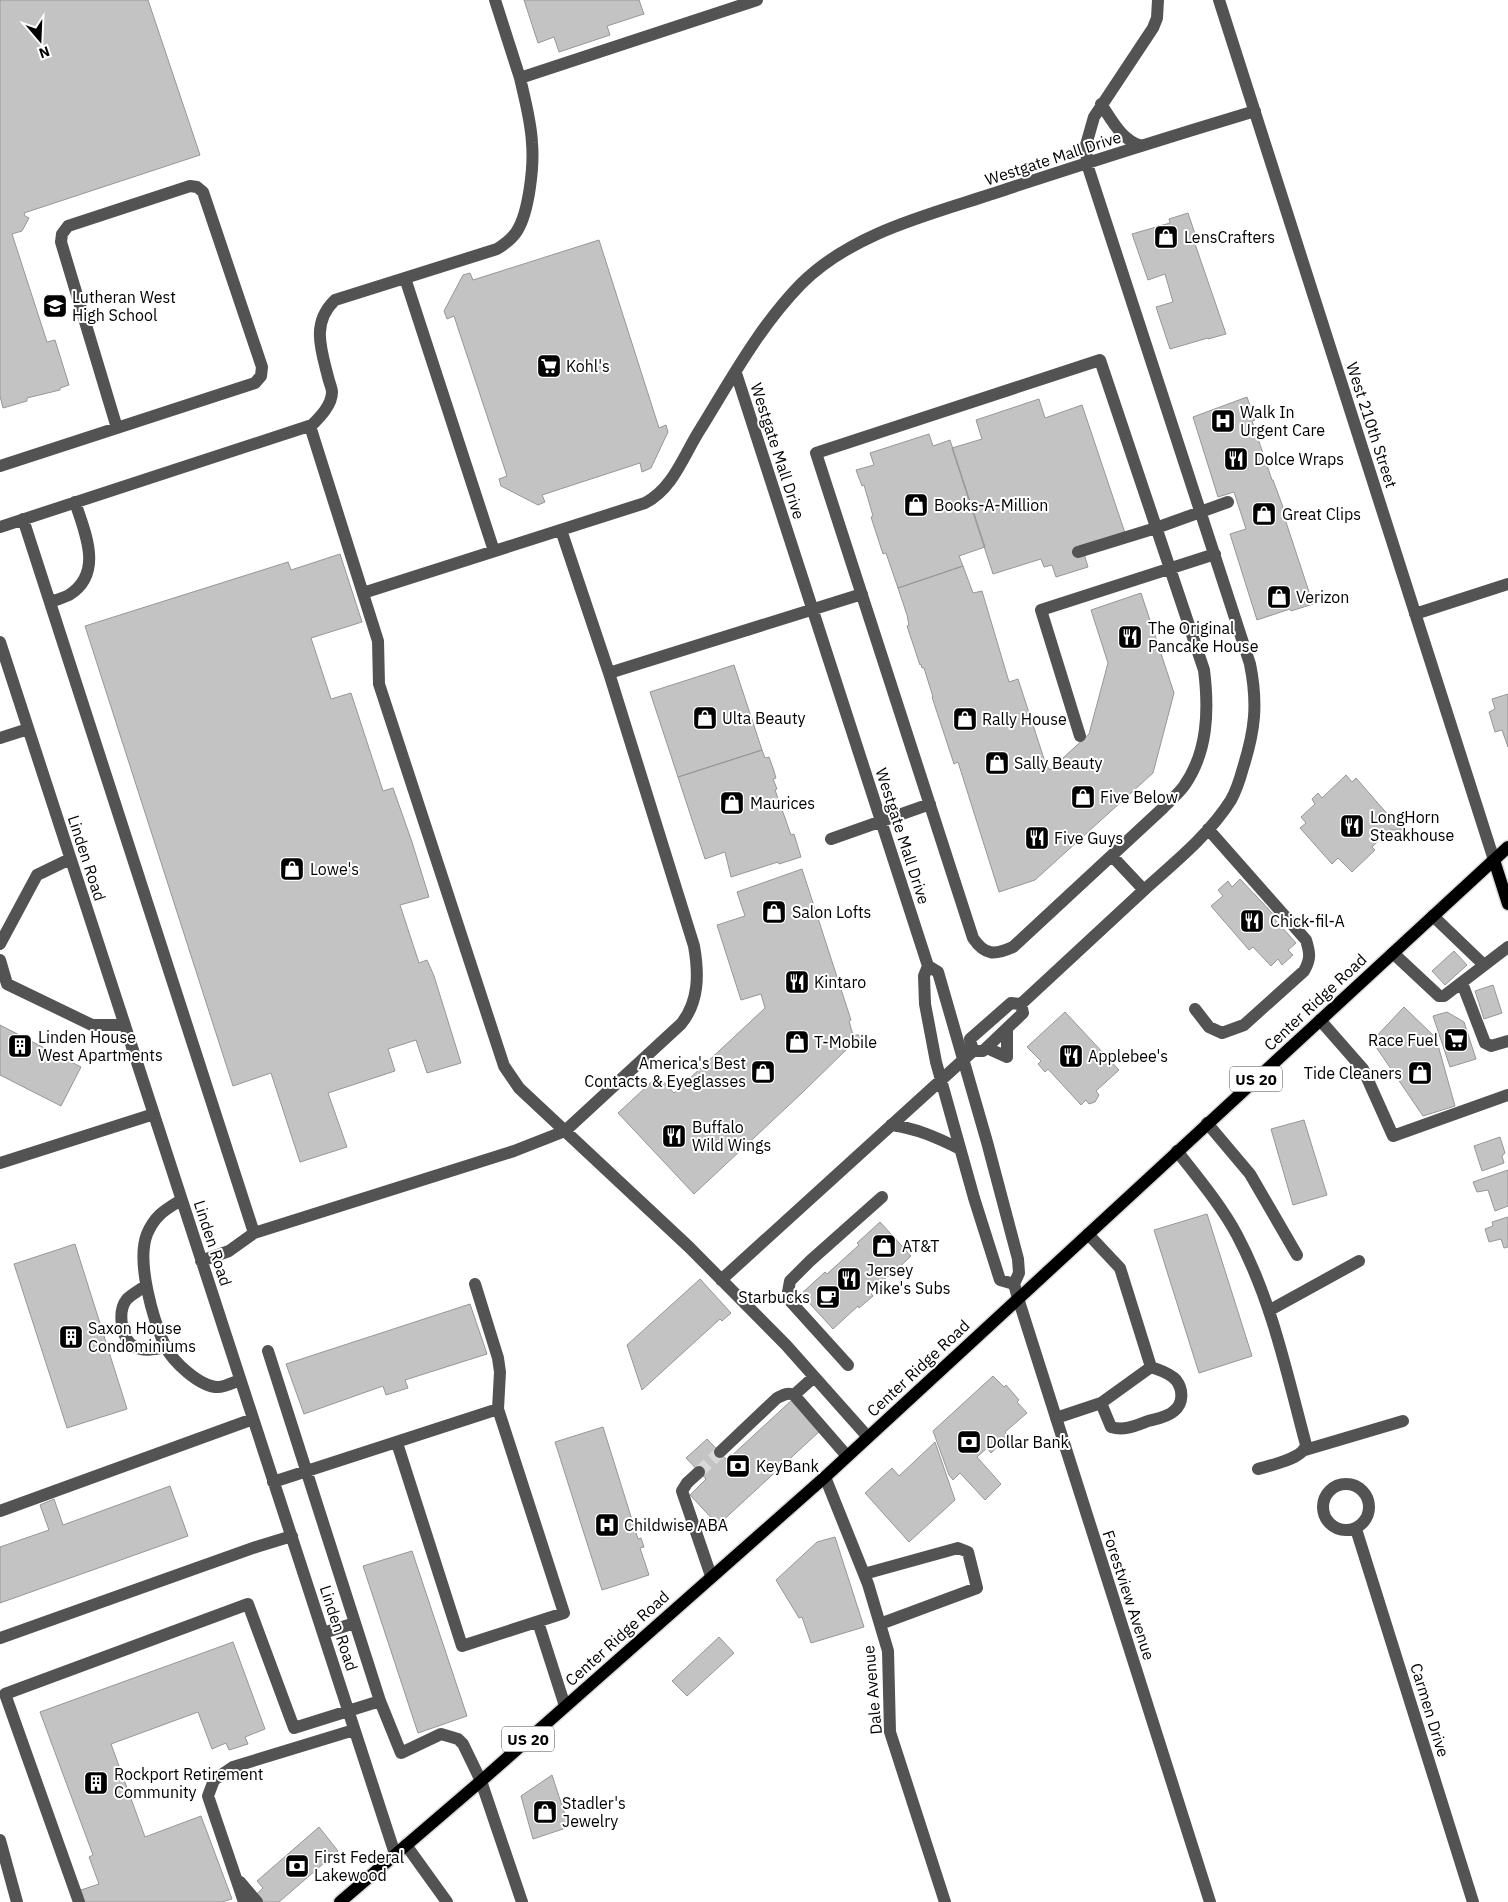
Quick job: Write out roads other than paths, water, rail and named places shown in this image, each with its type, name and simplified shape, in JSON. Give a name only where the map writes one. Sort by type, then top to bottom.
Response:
[{"type":"main road","name":"Center Ridge Road","points":[[340,1902],[481,1781],[825,1477],[867,1436],[1508,847]]},
{"type":"main road","points":[[1494,860],[1508,904]]},
{"type":"street","points":[[0,527],[310,426],[322,416],[332,393],[320,344],[321,324],[326,309],[335,300],[497,249],[508,242],[517,230],[527,201],[532,175],[532,151],[529,115],[520,78],[495,0]]},
{"type":"street","points":[[520,78],[757,0]]},
{"type":"street","points":[[968,1055],[970,1039],[1012,1003],[1021,1004],[1208,829],[1232,798],[1248,752],[1256,711],[1255,689],[1250,664],[1088,164],[1086,145],[1094,117],[1153,28],[1157,18],[1158,0]]},
{"type":"street","name":"West 210th Street","points":[[1220,0],[1494,860]]},
{"type":"street","points":[[1102,104],[1122,135],[1131,143],[1141,146]]},
{"type":"street","name":"Westgate Mall Drive","points":[[1014,1284],[1000,1280],[960,1149],[941,1079],[925,1004],[924,976],[928,966],[736,373],[752,347],[787,300],[815,272],[849,248],[906,223],[1141,146],[1255,111]]},
{"type":"street","points":[[0,466],[117,428],[255,383],[262,376],[262,367],[203,192],[197,187],[190,186],[68,226],[62,234],[61,242],[117,428]]},
{"type":"street","points":[[405,278],[494,551]]},
{"type":"street","points":[[1100,360],[1170,568],[1204,670],[1207,694],[1206,720],[1203,746],[1197,764],[1184,786],[1163,808],[1013,947],[999,952],[988,952],[978,946],[973,938],[816,453],[1100,360]]},
{"type":"street","points":[[363,593],[645,503],[661,494],[736,373]]},
{"type":"street","points":[[310,426],[378,641],[380,684],[504,1066],[519,1088],[678,1236],[786,1346],[867,1436]]},
{"type":"street","points":[[50,602],[68,595],[82,583],[90,560],[88,542],[75,502]]},
{"type":"street","points":[[1078,552],[1156,528],[1228,502]]},
{"type":"street","points":[[23,519],[254,1233]]},
{"type":"street","points":[[201,1261],[229,1251],[254,1233],[514,1151],[565,1131],[688,1016],[696,989],[697,974],[694,946],[609,673],[561,530]]},
{"type":"street","points":[[1080,736],[1041,610],[1215,554]]},
{"type":"street","points":[[1415,614],[1508,584]]},
{"type":"street","points":[[609,673],[862,594]]},
{"type":"street","name":"Linden Road","points":[[0,642],[395,1854]]},
{"type":"street","points":[[0,738],[28,729]]},
{"type":"street","points":[[831,839],[930,804]]},
{"type":"street","points":[[1195,1009],[1209,1027],[1222,1033],[1244,1025],[1304,971],[1309,962],[1310,954],[1306,940],[1208,829]]},
{"type":"street","points":[[1112,856],[1144,890]]},
{"type":"street","points":[[0,944],[37,875],[70,859]]},
{"type":"street","points":[[1433,916],[1484,966]]},
{"type":"street","points":[[1393,952],[1439,996],[1444,996],[1508,947]]},
{"type":"street","points":[[0,960],[7,984],[92,1025],[125,1025]]},
{"type":"street","name":"Westgate Mall Drive","points":[[928,966],[938,972],[968,1055],[1018,1259],[1019,1273],[1014,1284],[1018,1298]]},
{"type":"street","points":[[1462,983],[1485,1043],[1491,1046],[1508,1041]]},
{"type":"street","points":[[721,1280],[968,1055],[987,1048],[1023,1013],[1021,1004]]},
{"type":"street","points":[[1320,1020],[1363,1069],[1394,1136],[1508,1095]]},
{"type":"street","points":[[987,1048],[1007,1057],[1007,1029]]},
{"type":"street","points":[[0,1162],[154,1114]]},
{"type":"street","points":[[1208,1123],[1250,1174],[1297,1255]]},
{"type":"street","points":[[891,1125],[909,1127],[960,1149]]},
{"type":"street","points":[[1177,1151],[1212,1196],[1237,1235],[1270,1310],[1306,1445],[1305,1450]]},
{"type":"street","points":[[848,1365],[791,1302],[788,1292],[790,1281],[882,1197]]},
{"type":"street","points":[[182,1200],[158,1214],[147,1235],[143,1259],[146,1285],[166,1347],[181,1367],[198,1381],[218,1387],[240,1380]]},
{"type":"street","points":[[1088,1234],[1120,1268],[1151,1367]]},
{"type":"street","points":[[1270,1310],[1359,1261]]},
{"type":"street","points":[[397,1443],[462,1646],[564,1613],[498,1409],[500,1372],[498,1358],[475,1284]]},
{"type":"street","points":[[146,1285],[128,1299],[123,1307],[122,1326],[127,1342],[136,1348],[149,1350],[166,1347]]},
{"type":"street","name":"Forestview Avenue","points":[[1018,1298],[1210,1902]]},
{"type":"street","points":[[268,1351],[380,1701],[401,1753],[441,1734],[458,1739],[463,1744],[481,1781],[522,1902]]},
{"type":"street","points":[[1056,1418],[1101,1403],[1151,1367]]},
{"type":"street","points":[[1101,1403],[1110,1427],[1121,1430],[1173,1413],[1180,1405],[1182,1396],[1180,1388],[1175,1379],[1151,1367]]},
{"type":"street","points":[[794,1395],[814,1377]]},
{"type":"street","points":[[720,1452],[777,1398],[786,1394],[794,1395],[847,1456]]},
{"type":"street","points":[[274,1482],[498,1409]]},
{"type":"street","points":[[0,1511],[253,1419]]},
{"type":"street","points":[[1258,1470],[1298,1456],[1305,1450],[1403,1421]]},
{"type":"street","points":[[699,1472],[687,1483],[682,1491],[711,1576]]},
{"type":"street","name":"Dale Avenue","points":[[825,1477],[864,1574],[888,1652],[890,1732],[945,1902]]},
{"type":"street","name":"Carmen Drive","points":[[1356,1529],[1473,1902]]},
{"type":"street","points":[[0,1638],[292,1536]]},
{"type":"street","points":[[864,1574],[958,1548],[968,1552],[977,1588],[880,1624]]},
{"type":"street","points":[[79,1902],[5,1694],[248,1604],[294,1728],[380,1701]]},
{"type":"street","points":[[538,1622],[565,1706]]},
{"type":"street","points":[[323,1632],[355,1623]]},
{"type":"street","points":[[244,1902],[208,1796],[214,1780],[233,1767],[354,1730]]},
{"type":"street","points":[[0,1840],[17,1902]]},
{"type":"street","points":[[406,1845],[447,1902]]},
{"type":"street","points":[[236,1878],[258,1902]]},
{"type":"tunnel","points":[[699,1472],[720,1452]]},
{"type":"place","name":"LensCrafters","points":[[1166,237]]},
{"type":"place","name":"Lutheran West High School","points":[[55,306]]},
{"type":"place","name":"Kohl's","points":[[549,366]]},
{"type":"place","name":"Walk In Urgent Care","points":[[1223,421]]},
{"type":"place","name":"Dolce Wraps","points":[[1236,459]]},
{"type":"place","name":"Books-A-Million","points":[[916,505]]},
{"type":"place","name":"Great Clips","points":[[1264,514]]},
{"type":"place","name":"Verizon","points":[[1279,597]]},
{"type":"place","name":"The Original Pancake House","points":[[1130,637]]},
{"type":"place","name":"Ulta Beauty","points":[[705,718]]},
{"type":"place","name":"Rally House","points":[[965,719]]},
{"type":"place","name":"Sally Beauty","points":[[997,763]]},
{"type":"place","name":"Five Below","points":[[1083,797]]},
{"type":"place","name":"Maurices","points":[[732,803]]},
{"type":"place","name":"LongHorn Steakhouse","points":[[1352,826]]},
{"type":"place","name":"Five Guys","points":[[1037,838]]},
{"type":"place","name":"Lowe's","points":[[292,869]]},
{"type":"place","name":"Salon Lofts","points":[[774,912]]},
{"type":"place","name":"Chick-fil-A","points":[[1252,921]]},
{"type":"place","name":"Kintaro","points":[[797,982]]},
{"type":"place","name":"Race Fuel","points":[[1456,1040]]},
{"type":"place","name":"T-Mobile","points":[[797,1042]]},
{"type":"place","name":"Linden House West Apartments","points":[[20,1046]]},
{"type":"place","name":"Applebee's","points":[[1071,1056]]},
{"type":"place","name":"America's Best Contacts & Eyeglasses","points":[[763,1072]]},
{"type":"place","name":"Tide Cleaners","points":[[1420,1073]]},
{"type":"place","name":"Buffalo Wild Wings","points":[[674,1136]]},
{"type":"place","name":"AT&T","points":[[884,1246]]},
{"type":"place","name":"Jersey Mike's Subs","points":[[849,1279]]},
{"type":"place","name":"Starbucks","points":[[828,1297]]},
{"type":"place","name":"Saxon House Condominiums","points":[[71,1337]]},
{"type":"place","name":"Dollar Bank","points":[[969,1442]]},
{"type":"place","name":"KeyBank","points":[[738,1466]]},
{"type":"place","name":"Childwise ABA","points":[[607,1525]]},
{"type":"place","name":"Rockport Retirement Community","points":[[96,1783]]},
{"type":"place","name":"Stadler's Jewelry","points":[[545,1812]]},
{"type":"place","name":"First Federal Lakewood","points":[[297,1866]]}]
